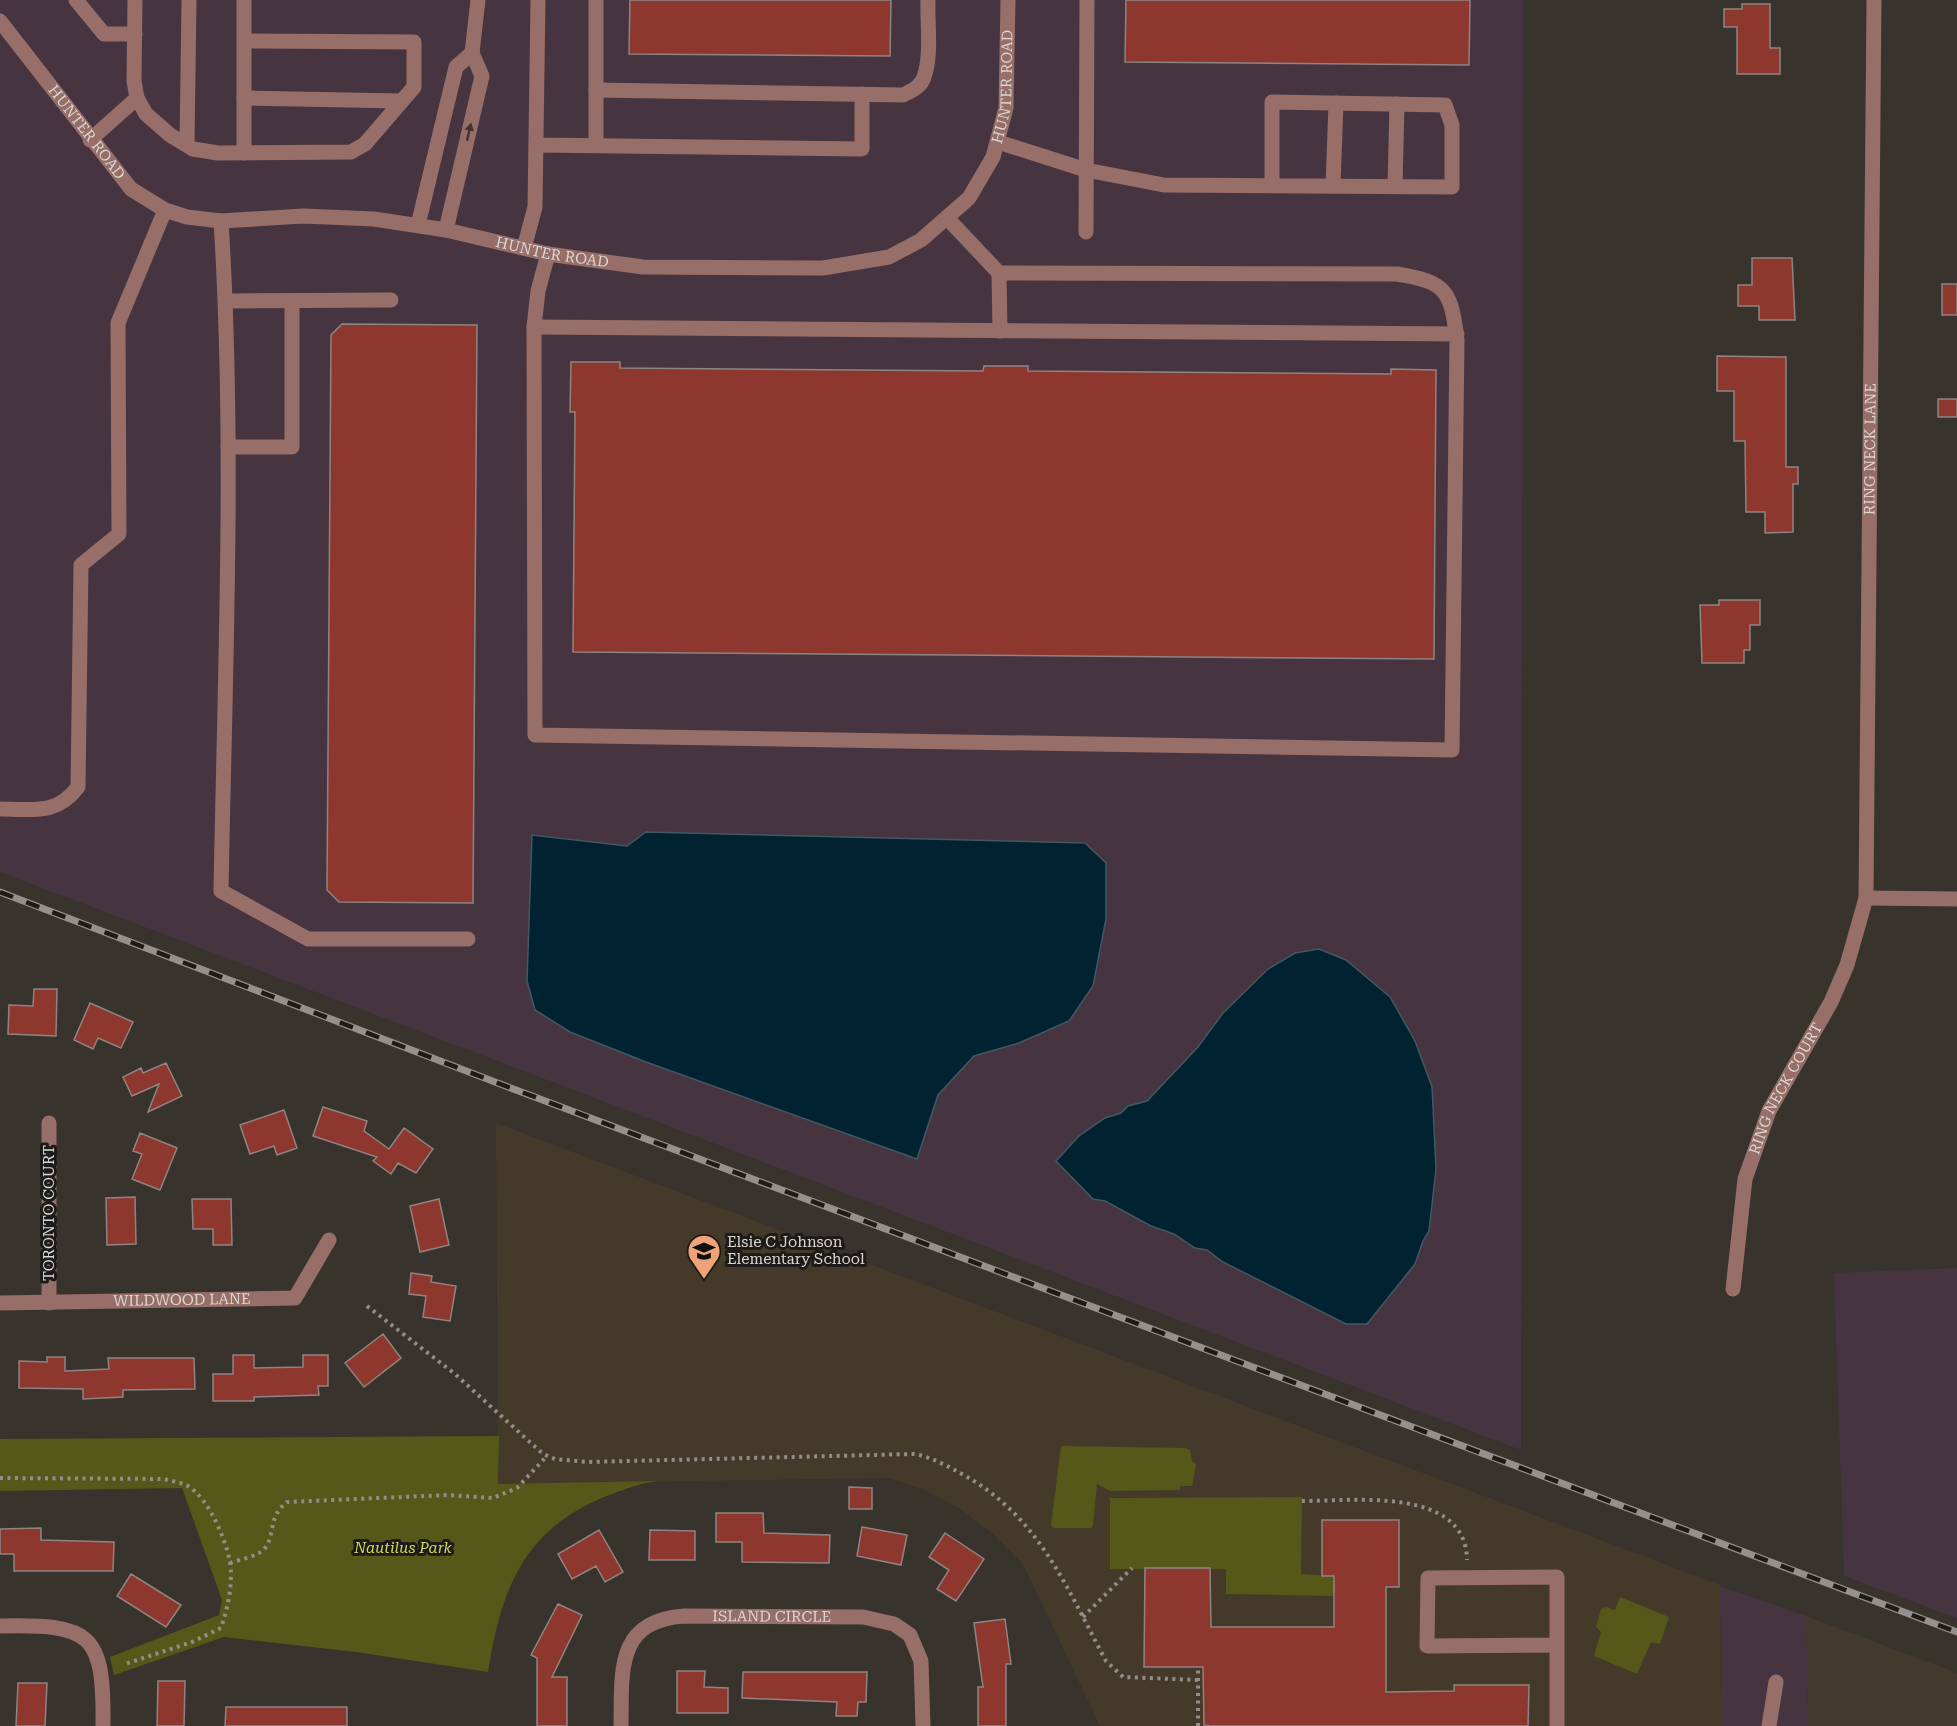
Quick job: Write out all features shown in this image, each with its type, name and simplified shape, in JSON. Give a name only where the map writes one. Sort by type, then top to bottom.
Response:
[{"type":"street","points":[[135,0],[134,81],[137,98],[146,114],[170,135],[187,145],[218,153],[351,152],[365,144],[414,87],[414,42],[245,41]]},
{"type":"street","points":[[187,145],[189,0]]},
{"type":"street","points":[[244,0],[244,153]]},
{"type":"street","points":[[446,230],[482,76],[472,53],[478,0]]},
{"type":"street","points":[[524,248],[536,207],[538,0]]},
{"type":"street","points":[[596,0],[596,145]]},
{"type":"street","points":[[596,90],[903,95],[915,89],[924,79],[927,63],[927,0]]},
{"type":"street","name":"HUNTER ROAD","points":[[0,21],[90,140],[131,189],[165,210],[199,220],[221,222],[303,216],[374,219],[446,230],[548,254],[643,267],[823,268],[889,257],[921,240],[948,219],[969,198],[983,177],[998,142],[1005,108],[1008,0]]},
{"type":"street","points":[[1086,232],[1087,0]]},
{"type":"street","name":"RING NECK LANE","points":[[1866,898],[1874,0]]},
{"type":"street","points":[[81,3],[104,34],[135,34]]},
{"type":"street","points":[[418,225],[456,67],[472,53]]},
{"type":"street","points":[[536,145],[862,149],[862,94]]},
{"type":"street","points":[[90,140],[137,98]]},
{"type":"street","points":[[244,98],[402,101]]},
{"type":"street","points":[[998,142],[1086,170],[1164,185],[1452,187],[1452,125],[1445,105],[1272,102],[1272,185]]},
{"type":"street","points":[[1333,186],[1336,104]]},
{"type":"street","points":[[1395,186],[1397,104]]},
{"type":"street","points":[[0,809],[58,807],[69,800],[78,787],[81,565],[119,534],[118,323],[165,210]]},
{"type":"street","points":[[948,219],[999,273],[1000,331]]},
{"type":"street","points":[[221,222],[226,301],[228,447],[221,891],[308,939],[468,939]]},
{"type":"street","points":[[548,254],[537,291],[534,327],[535,735],[1452,750],[1457,334],[1451,301],[1429,279],[1397,274],[999,273]]},
{"type":"street","points":[[226,301],[391,300]]},
{"type":"street","points":[[228,447],[292,447],[292,301]]},
{"type":"street","points":[[534,327],[1457,334]]},
{"type":"street","points":[[1866,898],[1957,898]]},
{"type":"street","name":"RING NECK COURT","points":[[1733,1289],[1745,1179],[1769,1111],[1831,1002],[1847,965],[1866,898]]},
{"type":"street","name":"TORONTO COURT","points":[[49,1123],[49,1303]]},
{"type":"street","name":"WILDWOOD LANE","points":[[0,1304],[295,1298],[328,1240]]},
{"type":"street","points":[[1557,1645],[1427,1646],[1428,1578],[1557,1577],[1557,1645],[1557,1726]]},
{"type":"street","name":"ISLAND CIRCLE","points":[[621,1726],[622,1674],[628,1646],[641,1629],[652,1622],[684,1616],[863,1617],[894,1624],[910,1635],[921,1661],[923,1726]]},
{"type":"street","points":[[0,1626],[60,1627],[86,1640],[99,1658],[104,1684],[103,1726]]},
{"type":"street","points":[[1768,1726],[1776,1682]]},
{"type":"path","points":[[367,1305],[455,1374],[547,1456],[587,1462],[923,1456],[970,1478],[1013,1510],[1047,1550],[1107,1661],[1123,1677],[1198,1680]]},
{"type":"path","points":[[230,1563],[257,1554],[266,1547],[275,1514],[287,1502],[448,1495],[493,1498],[517,1488],[547,1456]]},
{"type":"path","points":[[0,1478],[164,1479],[188,1486],[201,1498],[216,1521],[230,1563],[228,1609],[221,1628],[192,1642],[125,1664]]},
{"type":"path","points":[[1302,1501],[1395,1501],[1416,1505],[1437,1513],[1457,1527],[1465,1538],[1468,1578]]},
{"type":"path","points":[[1083,1617],[1132,1568]]},
{"type":"path","points":[[1198,1667],[1198,1726]]},
{"type":"shaded area","points":[[0,0],[1523,0],[1521,1450],[0,872]]},
{"type":"shaded area","name":"Elsie C Johnson Elementary School","points":[[496,1123],[1720,1585],[1721,1726],[1100,1726],[1023,1564],[991,1532],[959,1508],[922,1489],[889,1478],[498,1484]]},
{"type":"shaded area","points":[[1957,1268],[1957,1618],[1844,1576],[1834,1273]]},
{"type":"shaded area","points":[[1720,1586],[1806,1616],[1808,1726],[1721,1726]]},
{"type":"shaded area","points":[[1806,1616],[1957,1673],[1957,1726],[1808,1726]]},
{"type":"green space","name":"Nautilus Park","points":[[499,1436],[498,1484],[657,1481],[617,1492],[576,1511],[553,1527],[535,1546],[520,1567],[509,1590],[500,1615],[488,1672],[356,1652],[224,1637],[114,1675],[110,1657],[219,1615],[222,1600],[182,1488],[0,1491],[0,1439]]},
{"type":"green space","points":[[1061,1446],[1185,1448],[1190,1450],[1192,1461],[1196,1464],[1192,1486],[1180,1486],[1180,1490],[1110,1491],[1097,1484],[1091,1528],[1054,1528],[1051,1525]]},
{"type":"green space","points":[[1302,1497],[1301,1574],[1334,1576],[1334,1596],[1226,1594],[1226,1569],[1110,1569],[1110,1498]]},
{"type":"green space","points":[[1620,1597],[1669,1617],[1660,1644],[1651,1642],[1637,1674],[1594,1656],[1601,1632],[1596,1627],[1601,1609],[1606,1607],[1615,1610]]},
{"type":"water","points":[[646,832],[1085,843],[1106,863],[1106,919],[1093,986],[1069,1021],[1019,1043],[974,1056],[938,1095],[917,1159],[646,1062],[570,1032],[535,1010],[527,981],[532,835],[627,846]]},
{"type":"water","points":[[1319,949],[1346,960],[1390,997],[1415,1041],[1432,1087],[1436,1169],[1429,1231],[1415,1264],[1367,1324],[1346,1324],[1223,1262],[1207,1250],[1195,1248],[1174,1234],[1151,1226],[1105,1201],[1093,1199],[1056,1161],[1079,1136],[1105,1118],[1121,1113],[1128,1106],[1147,1101],[1198,1047],[1223,1013],[1268,969],[1295,953]]},
{"type":"building","points":[[630,0],[891,0],[890,56],[629,54]]},
{"type":"building","points":[[1126,0],[1470,0],[1469,65],[1125,62]]},
{"type":"building","points":[[1742,4],[1770,4],[1770,48],[1780,48],[1780,74],[1737,74],[1737,27],[1724,27],[1724,9],[1742,9]]},
{"type":"building","points":[[1752,258],[1792,258],[1795,320],[1759,320],[1759,306],[1738,306],[1738,285],[1752,285]]},
{"type":"building","points":[[1942,284],[1957,284],[1957,315],[1942,315]]},
{"type":"building","points":[[342,324],[477,325],[473,903],[339,902],[327,890],[331,335]]},
{"type":"building","points":[[1717,356],[1786,357],[1786,467],[1798,467],[1798,484],[1793,484],[1793,532],[1765,533],[1765,512],[1746,512],[1745,441],[1734,441],[1734,391],[1717,391]]},
{"type":"building","points":[[571,362],[620,362],[620,368],[983,371],[984,366],[1028,366],[1028,371],[1391,374],[1391,369],[1436,370],[1434,659],[573,652],[575,412],[570,412]]},
{"type":"building","points":[[1938,399],[1957,399],[1957,417],[1938,417]]},
{"type":"building","points":[[1719,600],[1760,600],[1760,625],[1750,625],[1750,650],[1744,650],[1744,663],[1702,663],[1700,605],[1719,605]]},
{"type":"building","points":[[34,989],[57,989],[56,1036],[8,1034],[9,1005],[33,1006]]},
{"type":"building","points":[[90,1003],[133,1022],[121,1048],[98,1038],[93,1049],[74,1040]]},
{"type":"building","points":[[166,1063],[182,1096],[148,1112],[159,1084],[132,1096],[123,1077],[141,1068],[143,1073]]},
{"type":"building","points":[[323,1107],[367,1121],[364,1131],[389,1149],[404,1128],[433,1149],[416,1173],[398,1163],[391,1174],[373,1161],[377,1157],[313,1136]]},
{"type":"building","points":[[284,1110],[297,1148],[277,1155],[274,1146],[250,1154],[240,1125]]},
{"type":"building","points":[[140,1133],[177,1148],[160,1190],[132,1179],[142,1154],[133,1151]]},
{"type":"building","points":[[135,1197],[136,1244],[107,1245],[106,1198]]},
{"type":"building","points":[[192,1199],[231,1199],[232,1245],[213,1245],[213,1229],[193,1229]]},
{"type":"building","points":[[439,1199],[449,1245],[420,1252],[410,1206]]},
{"type":"building","points":[[411,1273],[432,1276],[431,1282],[456,1286],[450,1321],[423,1317],[426,1296],[409,1294]]},
{"type":"building","points":[[383,1334],[401,1358],[364,1387],[345,1363]]},
{"type":"building","points":[[233,1355],[254,1355],[254,1368],[303,1367],[303,1355],[328,1355],[328,1386],[318,1386],[319,1395],[254,1397],[254,1401],[213,1401],[213,1374],[233,1374]]},
{"type":"building","points":[[47,1357],[65,1357],[65,1371],[109,1369],[108,1358],[194,1358],[195,1389],[123,1390],[123,1397],[83,1399],[83,1389],[19,1388],[19,1361],[47,1362]]},
{"type":"building","points":[[849,1487],[872,1488],[872,1509],[849,1509]]},
{"type":"building","points":[[716,1513],[763,1513],[764,1533],[830,1535],[829,1563],[742,1562],[742,1542],[716,1542]]},
{"type":"building","points":[[1322,1520],[1399,1520],[1399,1587],[1386,1587],[1386,1692],[1454,1691],[1454,1685],[1529,1685],[1528,1726],[1210,1726],[1204,1725],[1203,1667],[1144,1667],[1145,1568],[1210,1568],[1211,1627],[1334,1627],[1334,1576],[1322,1576]]},
{"type":"building","points":[[862,1527],[907,1535],[901,1565],[857,1556]]},
{"type":"building","points":[[41,1528],[41,1540],[114,1542],[113,1571],[14,1571],[14,1554],[0,1554],[0,1529]]},
{"type":"building","points":[[599,1530],[623,1572],[605,1582],[596,1566],[572,1579],[558,1554]]},
{"type":"building","points":[[650,1530],[695,1531],[695,1560],[649,1560]]},
{"type":"building","points":[[945,1533],[984,1559],[956,1601],[937,1589],[949,1570],[929,1557]]},
{"type":"building","points":[[131,1574],[181,1605],[166,1627],[117,1596]]},
{"type":"building","points":[[558,1604],[582,1615],[552,1677],[567,1677],[567,1726],[537,1726],[537,1658],[531,1655]]},
{"type":"building","points":[[1005,1619],[1011,1664],[1006,1664],[1006,1726],[978,1726],[978,1687],[983,1687],[974,1623]]},
{"type":"building","points":[[677,1671],[705,1671],[704,1687],[728,1688],[728,1713],[677,1713]]},
{"type":"building","points":[[743,1672],[867,1672],[866,1702],[858,1702],[857,1716],[836,1716],[837,1702],[742,1698]]},
{"type":"building","points":[[158,1681],[185,1681],[184,1726],[157,1726]]},
{"type":"building","points":[[18,1683],[47,1683],[45,1726],[16,1726]]},
{"type":"building","points":[[226,1707],[347,1707],[347,1726],[225,1726]]},
{"type":"railway","points":[[0,892],[495,1082],[1957,1632]]},
{"type":"place","name":"Elsie C Johnson Elementary School","points":[[704,1280]]}]
